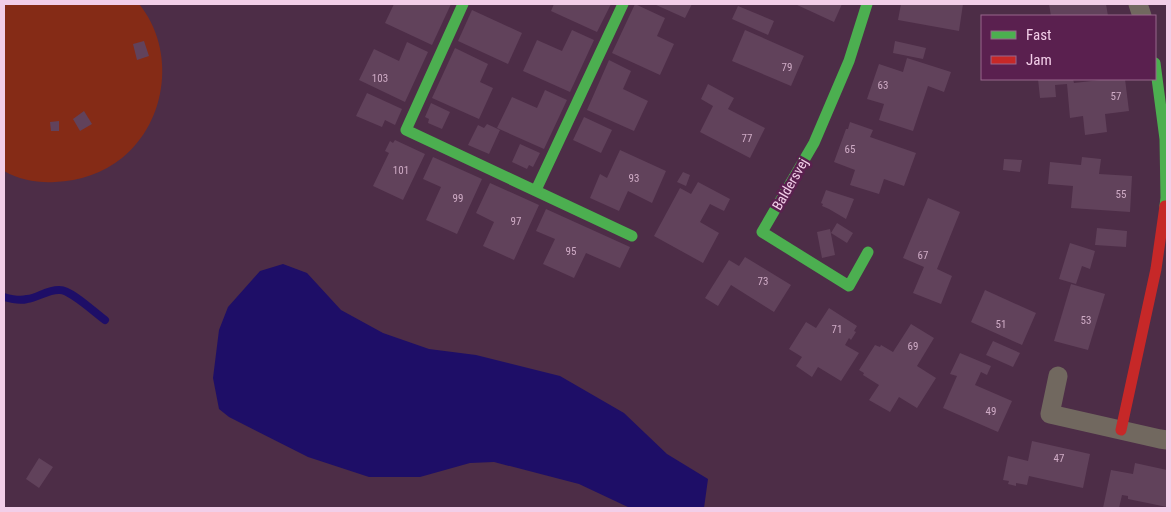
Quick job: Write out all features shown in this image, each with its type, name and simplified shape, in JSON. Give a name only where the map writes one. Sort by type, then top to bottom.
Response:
[{"type":"street","points":[[463,4],[406,130],[632,236]]},
{"type":"street","points":[[536,190],[622,4]]},
{"type":"street","name":"Baldersvej","points":[[867,4],[849,61],[814,143],[762,232],[849,286],[868,252]]},
{"type":"street","points":[[1121,430],[1156,269],[1166,198],[1165,139],[1156,71]]},
{"type":"street","points":[[1058,376],[1050,414],[1167,440]]},
{"type":"shaded area","points":[[4,4],[139,4],[151,22],[158,42],[162,63],[162,84],[157,105],[149,125],[137,143],[122,158],[99,172],[82,178],[64,181],[29,180],[16,177],[4,171]]},
{"type":"shaded area","points":[[283,264],[307,273],[341,310],[383,333],[429,349],[476,355],[560,376],[624,413],[667,454],[708,479],[704,508],[630,508],[579,484],[494,462],[470,463],[420,477],[369,477],[308,457],[229,417],[219,409],[213,378],[219,330],[228,307],[260,271]]},
{"type":"building","points":[[394,4],[451,4],[432,45],[385,23]]},
{"type":"building","points":[[554,4],[611,4],[597,32],[551,11]]},
{"type":"building","points":[[635,4],[665,18],[657,36],[674,44],[660,75],[612,53]]},
{"type":"building","points":[[654,4],[692,4],[685,18]]},
{"type":"building","points":[[795,4],[842,4],[834,22]]},
{"type":"building","points":[[901,4],[963,4],[959,31],[898,20]]},
{"type":"building","points":[[1049,4],[1106,4],[1108,15],[1051,15]]},
{"type":"building","points":[[738,6],[774,21],[768,35],[732,19]]},
{"type":"building","points":[[472,10],[522,33],[508,64],[458,41]]},
{"type":"building","points":[[572,30],[594,40],[570,92],[523,71],[537,40],[562,51]]},
{"type":"building","points":[[745,30],[804,56],[791,86],[732,61]]},
{"type":"building","points":[[144,41],[149,56],[137,60],[133,44]]},
{"type":"building","points":[[895,41],[926,48],[923,59],[893,53]]},
{"type":"building","points":[[407,42],[428,52],[405,102],[359,80],[374,49],[399,61]]},
{"type":"building","points":[[455,48],[488,64],[480,82],[493,88],[479,119],[432,98]]},
{"type":"building","points":[[907,58],[951,72],[944,92],[928,86],[913,131],[879,120],[884,104],[867,99],[879,64],[903,72]]},
{"type":"building","points":[[609,60],[631,71],[623,89],[648,101],[634,131],[587,110]]},
{"type":"building","points":[[1038,80],[1073,80],[1074,83],[1125,80],[1129,111],[1105,114],[1107,132],[1085,135],[1083,116],[1070,118],[1067,84],[1055,85],[1056,97],[1040,98]]},
{"type":"building","points":[[708,84],[734,98],[728,109],[765,128],[750,158],[700,132],[713,106],[701,99]]},
{"type":"building","points":[[545,90],[567,100],[544,149],[497,128],[512,97],[537,108]]},
{"type":"building","points":[[367,93],[402,109],[395,125],[385,120],[382,127],[356,116]]},
{"type":"building","points":[[431,103],[450,112],[442,129],[428,123],[429,119],[425,117]]},
{"type":"building","points":[[84,111],[92,124],[80,131],[73,119]]},
{"type":"building","points":[[584,117],[612,130],[601,153],[573,140]]},
{"type":"building","points":[[59,121],[59,131],[51,131],[50,122]]},
{"type":"building","points":[[850,122],[873,130],[870,137],[916,153],[904,186],[884,179],[879,194],[850,185],[855,170],[834,162]]},
{"type":"building","points":[[487,124],[500,130],[489,154],[468,145],[478,125],[484,128]]},
{"type":"building","points":[[395,140],[425,154],[403,200],[373,186],[389,153],[385,151],[390,141],[393,143]]},
{"type":"building","points":[[520,144],[540,153],[533,167],[529,165],[527,169],[512,162]]},
{"type":"building","points":[[620,150],[666,171],[652,203],[628,191],[619,211],[590,198],[600,174],[607,178]]},
{"type":"building","points":[[433,157],[482,179],[457,234],[426,220],[441,187],[423,179]]},
{"type":"building","points":[[1082,157],[1101,159],[1099,174],[1132,176],[1130,212],[1071,208],[1073,186],[1048,184],[1050,162],[1081,165]]},
{"type":"building","points":[[1004,159],[1022,160],[1020,172],[1003,170]]},
{"type":"building","points":[[683,172],[690,175],[686,186],[677,182]]},
{"type":"building","points":[[698,182],[730,199],[724,211],[710,204],[700,222],[719,233],[703,263],[654,236],[680,188],[691,194]]},
{"type":"building","points":[[490,183],[539,205],[514,260],[483,246],[494,222],[476,213]]},
{"type":"building","points":[[826,190],[854,199],[846,219],[822,206],[823,204],[821,203]]},
{"type":"building","points":[[928,198],[960,212],[937,269],[952,276],[941,304],[913,293],[924,267],[903,258]]},
{"type":"building","points":[[546,209],[630,247],[620,268],[586,253],[574,278],[543,264],[555,239],[536,231]]},
{"type":"building","points":[[837,223],[853,233],[847,243],[831,233]]},
{"type":"building","points":[[1097,228],[1127,231],[1126,247],[1095,245]]},
{"type":"building","points":[[830,229],[835,255],[822,258],[817,232]]},
{"type":"building","points":[[1070,243],[1095,251],[1090,269],[1082,266],[1076,284],[1059,279]]},
{"type":"building","points":[[745,257],[791,285],[774,312],[731,285],[718,306],[705,298],[729,260],[739,266]]},
{"type":"building","points":[[1071,284],[1105,294],[1088,350],[1054,341]]},
{"type":"building","points":[[985,290],[1036,313],[1022,345],[971,322]]},
{"type":"building","points":[[829,308],[857,326],[851,340],[849,338],[845,345],[859,353],[841,381],[818,367],[812,377],[796,366],[802,357],[789,349],[806,322],[816,328]]},
{"type":"building","points":[[911,324],[934,338],[917,366],[936,378],[917,408],[899,397],[890,412],[869,400],[879,385],[863,375],[864,373],[859,370],[875,345],[880,347],[881,345],[893,352]]},
{"type":"building","points":[[993,341],[1020,353],[1013,367],[986,355]]},
{"type":"building","points":[[960,353],[991,366],[987,375],[981,372],[975,385],[1012,401],[998,432],[943,408],[957,376],[950,374]]},
{"type":"building","points":[[1032,441],[1090,454],[1083,488],[1029,476],[1027,485],[1016,483],[1016,486],[1008,484],[1009,481],[1003,480],[1008,456],[1028,461]]},
{"type":"building","points":[[39,458],[53,467],[39,488],[26,479]]},
{"type":"building","points":[[1135,463],[1167,470],[1167,507],[1128,499],[1128,496],[1122,495],[1119,508],[1103,508],[1111,470],[1133,474]]},
{"type":"waterway","points":[[4,297],[24,300],[51,291],[65,291],[105,320]]},
{"type":"traffic: fast","points":[[463,4],[406,130],[632,236]]},
{"type":"traffic: fast","points":[[536,190],[623,4]]},
{"type":"traffic: fast","points":[[867,4],[849,61],[814,143],[762,232],[849,286],[868,252]]},
{"type":"traffic: fast","points":[[1156,71],[1165,139],[1165,206]]},
{"type":"traffic: jam","points":[[1121,430],[1156,269],[1165,206]]}]
